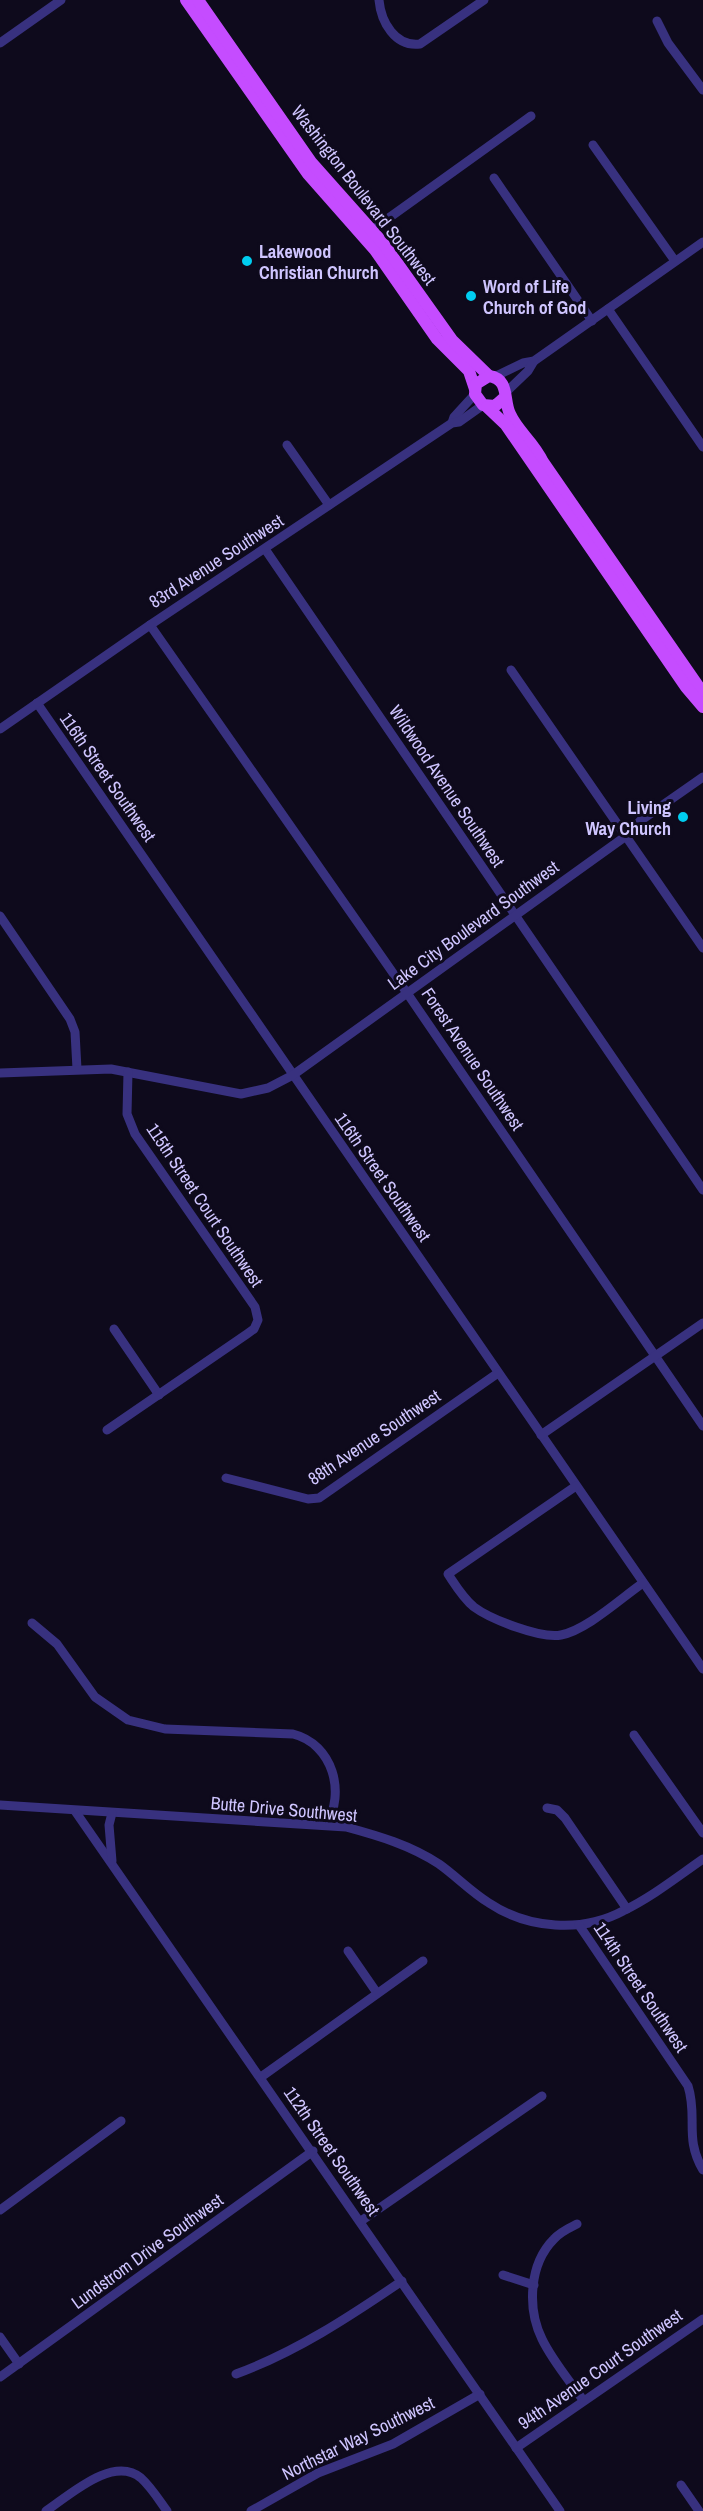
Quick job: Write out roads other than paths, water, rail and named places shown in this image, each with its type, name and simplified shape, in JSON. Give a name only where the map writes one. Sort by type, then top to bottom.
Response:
[{"type":"main road","name":"Washington Boulevard Southwest","points":[[186,0],[308,174],[375,250],[437,339],[469,371],[475,392]]},
{"type":"main road","name":"Washington Boulevard Southwest","points":[[198,0],[311,162],[372,230],[452,340],[492,376]]},
{"type":"main road","points":[[703,693],[532,442],[518,428],[509,413],[503,383],[492,376],[480,380],[475,392],[485,406],[506,425],[686,687],[703,707]]},
{"type":"main road","points":[[485,406],[499,404],[505,396]]},
{"type":"street","points":[[0,43],[61,0]]},
{"type":"street","points":[[379,0],[386,25],[403,43],[414,45],[420,44],[484,0]]},
{"type":"street","points":[[657,21],[668,43],[703,90]]},
{"type":"street","points":[[372,230],[531,116]]},
{"type":"street","points":[[592,145],[675,261]]},
{"type":"street","points":[[494,178],[592,321]]},
{"type":"street","points":[[492,376],[523,363],[534,361],[703,242]]},
{"type":"street","points":[[608,309],[703,447]]},
{"type":"street","points":[[505,396],[534,361]]},
{"type":"street","name":"83rd Avenue Southwest","points":[[452,423],[454,417],[475,392]]},
{"type":"street","name":"83rd Avenue Southwest","points":[[0,729],[150,624],[452,423],[459,422],[485,406]]},
{"type":"street","points":[[287,445],[329,505]]},
{"type":"street","name":"Wildwood Avenue Southwest","points":[[265,549],[703,1190]]},
{"type":"street","name":"Forest Avenue Southwest","points":[[150,624],[407,993],[703,1426]]},
{"type":"street","points":[[511,670],[703,948]]},
{"type":"street","name":"116th Street Southwest","points":[[37,703],[703,1670]]},
{"type":"street","name":"Lake City Boulevard Southwest","points":[[128,1072],[241,1094],[258,1092],[293,1075],[626,836],[640,821],[703,777]]},
{"type":"street","points":[[0,916],[70,1019],[75,1032],[77,1069]]},
{"type":"street","points":[[0,1073],[111,1068],[128,1072]]},
{"type":"street","name":"115th Street Court Southwest","points":[[128,1072],[127,1113],[135,1134],[255,1307],[258,1320],[254,1329],[159,1395]]},
{"type":"street","points":[[541,1435],[703,1323]]},
{"type":"street","points":[[107,1430],[159,1395],[114,1329]]},
{"type":"street","name":"88th Avenue Southwest","points":[[226,1478],[308,1499],[319,1498],[498,1372]]},
{"type":"street","points":[[576,1485],[448,1575],[468,1602],[480,1611],[531,1631],[554,1635],[563,1635],[590,1621],[643,1583]]},
{"type":"street","points":[[32,1623],[57,1644],[95,1697],[128,1720],[165,1729],[293,1734],[310,1741],[323,1753],[336,1782],[336,1801],[326,1826]]},
{"type":"street","points":[[634,1735],[703,1833]]},
{"type":"street","name":"Butte Drive Southwest","points":[[0,1805],[346,1827],[405,1846],[439,1864],[489,1904],[517,1917],[542,1923],[579,1925],[593,1923],[627,1909],[703,1859]]},
{"type":"street","points":[[547,1808],[557,1810],[566,1818],[627,1909]]},
{"type":"street","name":"112th Street Southwest","points":[[75,1811],[313,2151],[558,2510]]},
{"type":"street","points":[[112,1813],[109,1825],[112,1863]]},
{"type":"street","name":"114th Street Southwest","points":[[579,1925],[688,2086],[691,2096],[692,2147],[703,2170]]},
{"type":"street","points":[[348,1951],[377,1993]]},
{"type":"street","points":[[261,2077],[423,1961]]},
{"type":"street","points":[[361,2221],[542,2096]]},
{"type":"street","points":[[0,2210],[121,2121]]},
{"type":"street","name":"Lundstrom Drive Southwest","points":[[0,2378],[313,2151]]},
{"type":"street","points":[[577,2224],[554,2238],[545,2250],[536,2270],[533,2309],[542,2339],[583,2400]]},
{"type":"street","points":[[503,2275],[534,2285]]},
{"type":"street","points":[[236,2374],[282,2355],[317,2337],[402,2282]]},
{"type":"street","name":"94th Avenue Court Southwest","points":[[516,2448],[703,2319]]},
{"type":"street","points":[[0,2337],[19,2364]]},
{"type":"street","name":"Northstar Way Southwest","points":[[251,2511],[318,2473],[393,2444],[480,2394]]},
{"type":"street","points":[[46,2511],[108,2472],[125,2471],[133,2473],[148,2487],[167,2511]]},
{"type":"street","points":[[681,2485],[699,2511]]},
{"type":"place","name":"Lakewood Christian Church","points":[[247,261]]},
{"type":"place","name":"Word of Life Church of God","points":[[471,296]]},
{"type":"place","name":"Living Way Church","points":[[683,817]]}]
